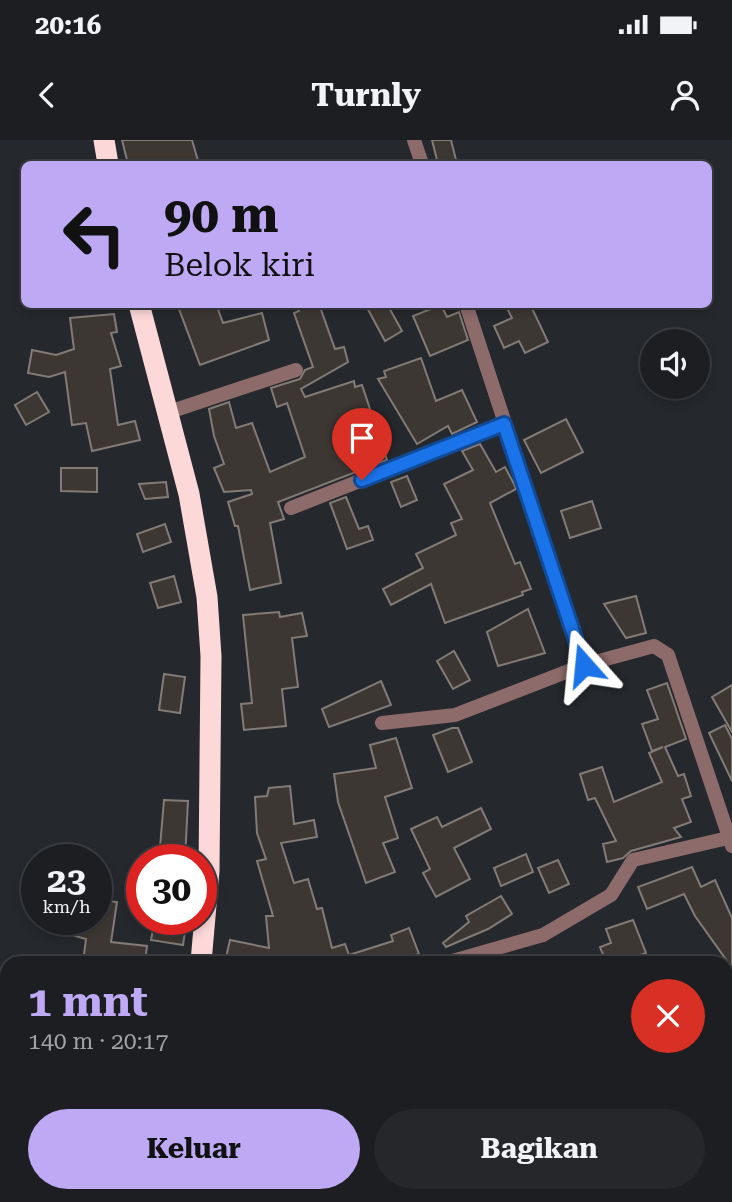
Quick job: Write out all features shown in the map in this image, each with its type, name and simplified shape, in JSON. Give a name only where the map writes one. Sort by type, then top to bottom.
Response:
[{"type":"highway","points":[[104,140],[108,161]]},
{"type":"highway","points":[[140,308],[195,520],[208,597],[211,656],[209,883],[202,956]]},
{"type":"street","points":[[414,140],[421,161]]},
{"type":"street","points":[[467,308],[584,665]]},
{"type":"street","points":[[169,412],[296,370]]},
{"type":"street","points":[[292,508],[504,424]]},
{"type":"street","points":[[382,723],[455,715],[584,665],[654,646],[668,655],[730,842],[633,860],[611,895],[543,935],[470,956]]},
{"type":"building","points":[[122,140],[192,140],[198,161],[127,161]]},
{"type":"building","points":[[432,140],[451,140],[456,161],[437,161]]},
{"type":"building","points":[[217,308],[223,323],[262,313],[269,340],[200,365],[179,309]]},
{"type":"building","points":[[298,308],[320,308],[335,349],[344,347],[348,362],[301,389],[305,397],[354,381],[355,387],[362,385],[387,460],[278,502],[284,519],[270,523],[281,583],[250,590],[238,526],[235,526],[228,502],[252,494],[251,490],[224,492],[214,468],[224,464],[214,436],[209,409],[229,402],[236,428],[252,423],[270,472],[305,457],[287,403],[277,407],[271,388],[300,379],[305,370],[313,367],[294,313],[299,311]]},
{"type":"building","points":[[367,308],[389,308],[402,331],[385,341]]},
{"type":"building","points":[[433,308],[442,308],[447,317],[459,312],[468,340],[430,356],[413,316]]},
{"type":"building","points":[[507,308],[532,308],[548,342],[525,353],[519,341],[504,348],[494,326],[512,318]]},
{"type":"building","points":[[114,314],[117,332],[111,333],[121,366],[110,369],[118,425],[135,421],[140,440],[92,451],[86,423],[72,425],[65,372],[49,377],[28,373],[32,350],[56,355],[74,349],[70,318]]},
{"type":"building","points":[[421,358],[436,401],[462,390],[477,422],[452,434],[448,426],[417,444],[378,379],[386,377],[384,371]]},
{"type":"building","points":[[37,392],[49,412],[26,425],[15,405]]},
{"type":"building","points":[[566,419],[583,452],[541,473],[524,440]]},
{"type":"building","points":[[480,444],[496,472],[505,467],[515,486],[516,489],[490,503],[515,564],[520,562],[531,589],[522,592],[523,595],[445,623],[431,584],[391,605],[383,589],[423,568],[416,554],[456,535],[451,523],[462,519],[444,484],[473,470],[462,451]]},
{"type":"building","points":[[61,468],[97,468],[97,492],[61,491]]},
{"type":"building","points":[[407,476],[417,500],[401,507],[391,482]]},
{"type":"building","points":[[166,482],[168,497],[145,499],[139,484]]},
{"type":"building","points":[[346,497],[359,529],[368,526],[373,540],[347,549],[330,503]]},
{"type":"building","points":[[592,501],[601,528],[570,538],[561,511]]},
{"type":"building","points":[[165,524],[171,542],[143,552],[137,534]]},
{"type":"building","points":[[174,576],[181,602],[158,608],[150,583]]},
{"type":"building","points":[[636,596],[646,633],[626,638],[604,604]]},
{"type":"building","points":[[528,609],[545,653],[498,666],[487,632]]},
{"type":"building","points":[[279,612],[280,617],[302,613],[307,636],[292,638],[298,687],[282,689],[286,726],[244,730],[241,704],[252,703],[243,615]]},
{"type":"building","points":[[454,651],[470,680],[453,689],[437,661]]},
{"type":"building","points":[[164,674],[185,677],[180,713],[159,710]]},
{"type":"building","points":[[381,681],[391,705],[329,727],[322,709]]},
{"type":"building","points":[[667,683],[686,739],[665,747],[678,776],[684,774],[691,796],[682,799],[691,822],[674,828],[681,837],[631,851],[623,858],[607,862],[603,844],[616,841],[595,798],[588,800],[580,774],[602,767],[614,802],[662,782],[649,753],[663,747],[652,751],[642,724],[658,719],[647,690]]},
{"type":"building","points":[[732,685],[732,732],[712,697]]},
{"type":"building","points":[[725,725],[732,739],[732,781],[709,733]]},
{"type":"building","points":[[458,728],[472,762],[448,772],[433,735]]},
{"type":"building","points":[[396,738],[412,788],[385,797],[398,838],[383,843],[395,872],[366,883],[338,802],[334,774],[376,768],[370,745]]},
{"type":"building","points":[[290,786],[294,824],[314,820],[317,837],[281,843],[294,883],[308,879],[317,909],[322,908],[332,948],[345,944],[349,955],[393,941],[391,935],[409,928],[419,954],[412,956],[226,956],[230,940],[269,948],[266,916],[273,916],[257,861],[266,859],[257,833],[255,797],[267,796],[269,788]]},
{"type":"building","points":[[164,800],[188,801],[186,844],[160,844]]},
{"type":"building","points":[[481,808],[491,829],[454,848],[470,879],[436,897],[423,873],[430,869],[411,829],[437,817],[442,827]]},
{"type":"building","points":[[526,854],[533,872],[501,886],[494,868]]},
{"type":"building","points":[[558,860],[569,884],[549,893],[538,868]]},
{"type":"building","points":[[692,867],[701,887],[715,880],[732,918],[732,956],[723,956],[695,916],[684,894],[647,909],[638,887]]},
{"type":"building","points":[[501,896],[512,914],[488,929],[446,947],[443,943],[469,922],[466,916]]},
{"type":"building","points":[[112,901],[117,902],[111,942],[147,946],[146,956],[84,955],[86,939],[72,935],[112,935]]},
{"type":"building","points":[[633,920],[646,953],[637,956],[604,956],[600,947],[611,943],[606,929]]},
{"type":"building","points":[[152,935],[185,935],[183,945],[151,940]]},
{"type":"route","points":[[362,480],[504,424],[584,665]]}]
